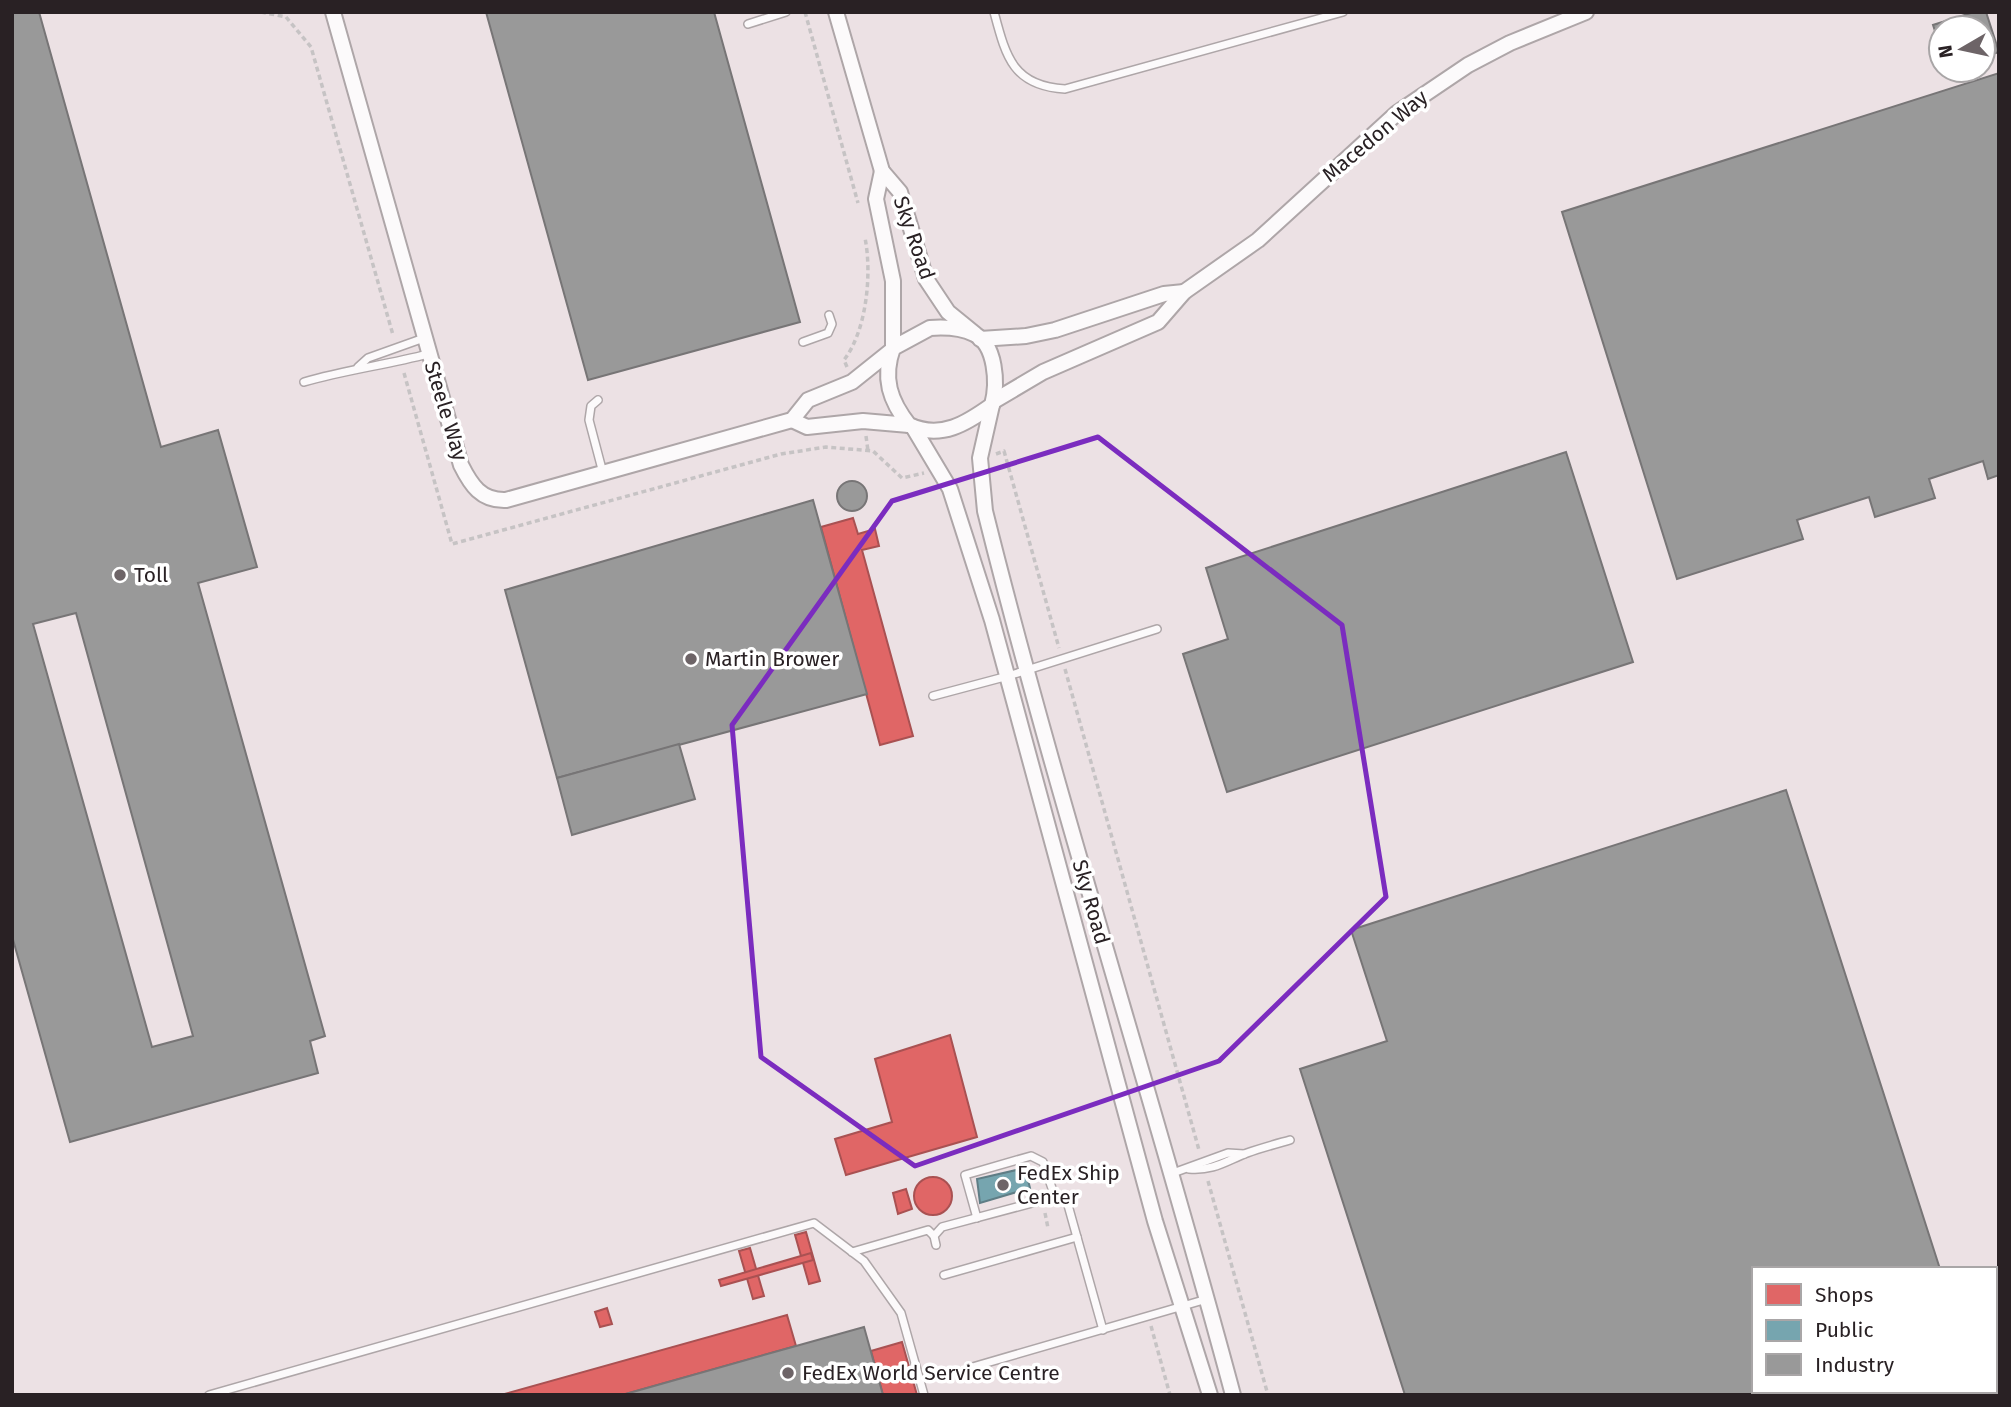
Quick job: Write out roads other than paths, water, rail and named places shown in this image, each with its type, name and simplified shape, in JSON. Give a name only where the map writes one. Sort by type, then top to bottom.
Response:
[{"type":"street","name":"Steele Way","points":[[333,12],[461,465],[481,494],[496,500],[506,500],[792,420],[808,400],[852,382],[892,349]]},
{"type":"street","name":"Sky Road","points":[[836,12],[881,171],[876,199],[893,281],[892,349]]},
{"type":"street","name":"Macedon Way","points":[[993,403],[1043,372],[1158,321],[1184,292],[1258,240],[1368,136],[1430,90],[1510,43],[1586,12]]},
{"type":"street","name":"Sky Road","points":[[881,171],[900,192],[915,249],[934,295],[948,312],[978,336]]},
{"type":"street","name":"Macedon Way","points":[[978,336],[1026,336],[1164,294],[1184,292]]},
{"type":"street","points":[[930,328],[956,328],[978,336],[994,369],[993,403],[958,427],[946,430],[911,426],[895,407],[888,384],[892,349],[918,332],[930,328]]},
{"type":"street","name":"Sky Road","points":[[993,403],[980,458],[985,511],[1105,952],[1173,1173],[1233,1395]]},
{"type":"street","name":"Steele Way","points":[[792,420],[807,427],[863,421],[911,426]]},
{"type":"street","name":"Sky Road","points":[[911,426],[939,469],[960,517],[1008,676],[1155,1221],[1210,1395]]},
{"type":"lane","points":[[748,24],[786,12]]},
{"type":"lane","points":[[994,12],[1006,56],[1018,72],[1033,83],[1065,89],[1343,12]]},
{"type":"lane","points":[[803,342],[828,333],[832,324],[829,315]]},
{"type":"lane","points":[[358,367],[369,358],[424,338]]},
{"type":"lane","points":[[303,382],[358,367],[373,368],[428,354]]},
{"type":"lane","points":[[598,400],[591,406],[589,420],[603,472]]},
{"type":"lane","points":[[933,696],[1008,676],[1157,629]]},
{"type":"lane","points":[[1189,1169],[1205,1171],[1231,1163],[1244,1154],[1290,1140]]},
{"type":"lane","points":[[1173,1173],[1228,1153],[1244,1154]]},
{"type":"lane","points":[[977,1218],[965,1175],[1031,1156],[1043,1162],[1055,1197]]},
{"type":"lane","points":[[934,1236],[942,1227],[1062,1195],[1066,1198],[1103,1330]]},
{"type":"lane","points":[[209,1395],[814,1223],[864,1261],[901,1313],[924,1395]]},
{"type":"lane","points":[[852,1252],[928,1230],[934,1236],[936,1245]]},
{"type":"lane","points":[[944,1275],[1077,1237]]},
{"type":"lane","points":[[969,1368],[1208,1299]]},
{"type":"place","name":"Toll","points":[[120,575]]},
{"type":"place","name":"Martin Brower","points":[[691,659]]},
{"type":"place","name":"FedEx Ship Center","points":[[1003,1185]]},
{"type":"place","name":"FedEx World Service Centre","points":[[788,1373]]}]
